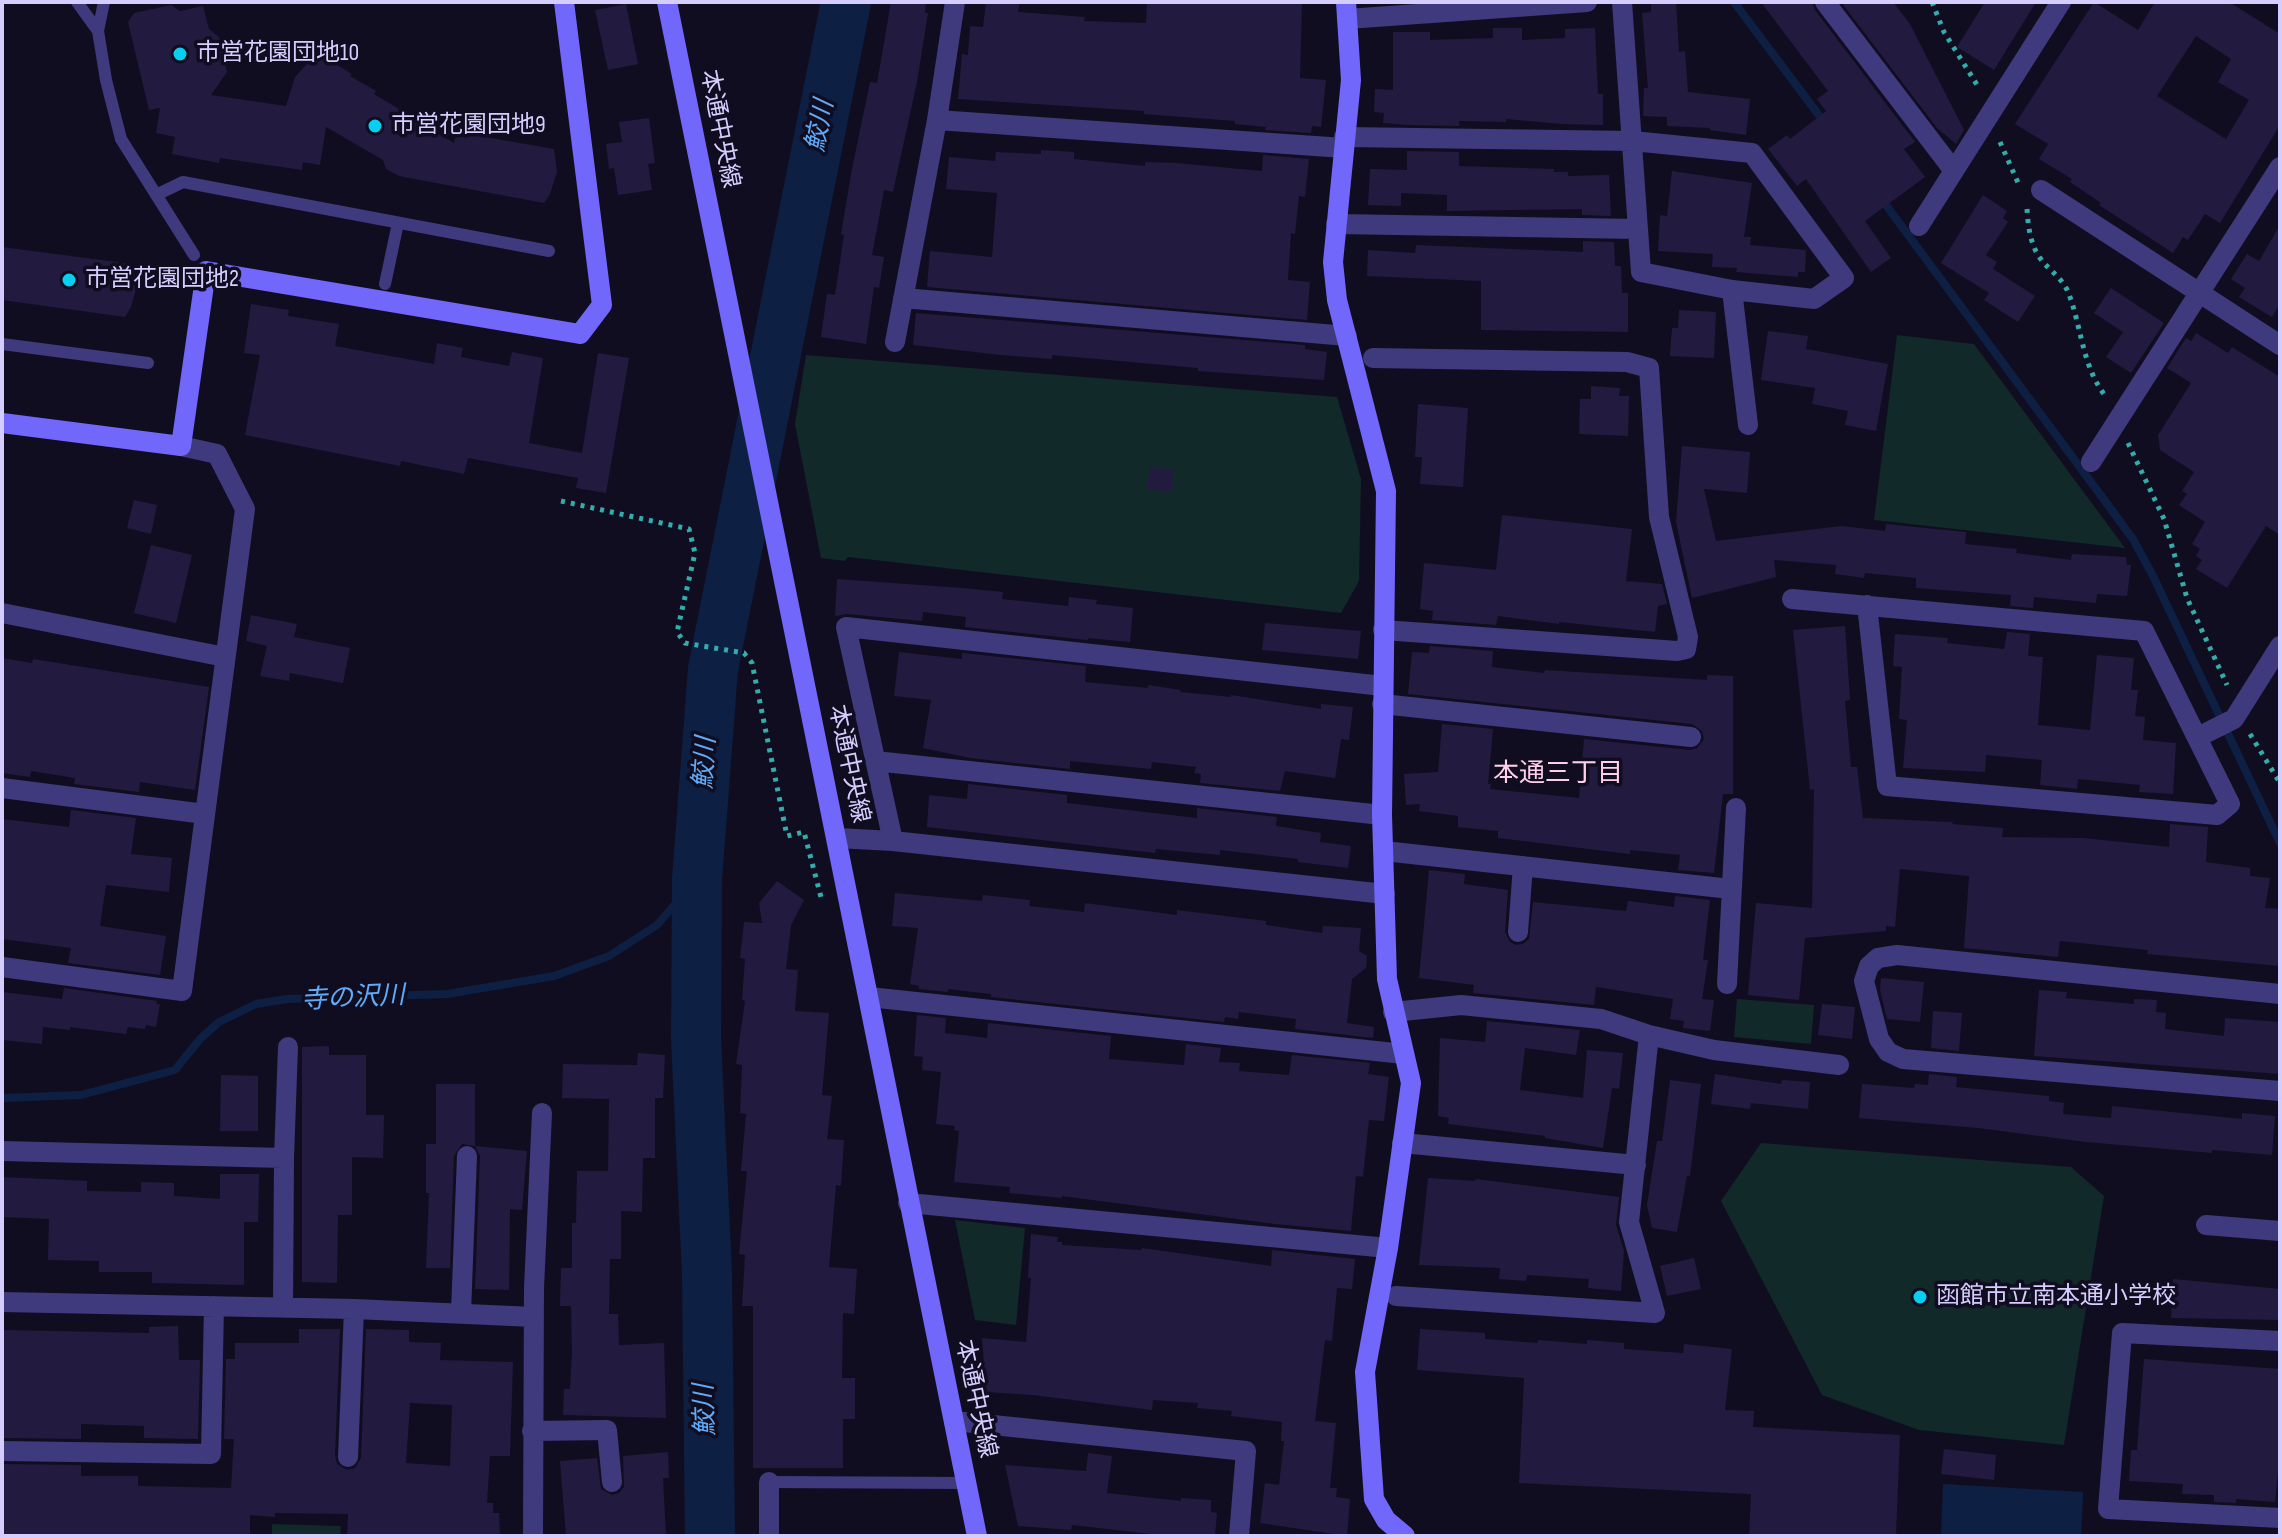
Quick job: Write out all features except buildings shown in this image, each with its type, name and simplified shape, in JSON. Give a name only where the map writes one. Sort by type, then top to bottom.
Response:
[{"type":"street","points":[[181,446],[206,271],[580,334],[602,305],[564,2]]},
{"type":"street","name":"本通中央線","points":[[667,2],[977,1536]]},
{"type":"street","points":[[895,342],[937,120],[955,2]]},
{"type":"street","points":[[1405,1536],[1386,1520],[1374,1499],[1365,1372],[1388,1248],[1411,1083],[1387,979],[1382,815],[1386,491],[1337,300],[1333,262],[1351,80],[1346,10],[1587,2]]},
{"type":"street","points":[[937,120],[1344,143],[1633,141],[1752,153],[1844,278],[1814,299],[1732,290],[1641,272],[1633,141],[1622,2]]},
{"type":"street","points":[[1825,2],[1954,171]]},
{"type":"street","points":[[1919,226],[2061,2]]},
{"type":"street","points":[[2091,462],[2280,167]]},
{"type":"street","points":[[2041,190],[2280,345]]},
{"type":"street","points":[[1336,224],[1637,229]]},
{"type":"street","points":[[1732,290],[1748,425]]},
{"type":"street","points":[[903,298],[1347,336]]},
{"type":"street","points":[[1373,358],[1627,362],[1649,368],[1659,517],[1688,637],[1686,649],[1677,651],[1383,630]]},
{"type":"street","points":[[2,423],[181,446],[217,454],[245,509],[182,991],[2,967]]},
{"type":"street","points":[[1792,599],[1867,605],[2144,631],[2203,735],[2230,804],[2217,815],[1887,786],[1867,605]]},
{"type":"street","points":[[2,613],[225,657]]},
{"type":"street","points":[[893,841],[846,627],[1691,737]]},
{"type":"street","points":[[2203,735],[2234,719],[2280,646]]},
{"type":"street","points":[[875,761],[1382,815]]},
{"type":"street","points":[[2,788],[205,814]]},
{"type":"street","points":[[1727,984],[1736,808]]},
{"type":"street","points":[[837,838],[893,841],[1385,894]]},
{"type":"street","points":[[1384,851],[1731,889]]},
{"type":"street","points":[[1518,932],[1523,866]]},
{"type":"street","points":[[2280,994],[1897,955],[1878,958],[1869,966],[1864,981],[1879,1039],[1888,1052],[1903,1059],[2280,1091]]},
{"type":"street","points":[[869,997],[1404,1054]]},
{"type":"street","points":[[1393,1012],[1461,1005],[1601,1019],[1649,1035],[1714,1050],[1839,1065]]},
{"type":"street","points":[[1396,1296],[1655,1313],[1629,1222],[1649,1035]]},
{"type":"street","points":[[283,1307],[288,1047]]},
{"type":"street","points":[[533,1536],[534,1317],[542,1113]]},
{"type":"street","points":[[1402,1143],[1636,1165]]},
{"type":"street","points":[[2,1151],[284,1158]]},
{"type":"street","points":[[461,1312],[467,1156]]},
{"type":"street","points":[[908,1203],[1388,1248]]},
{"type":"street","points":[[2206,1225],[2280,1231]]},
{"type":"street","points":[[2,1302],[461,1312],[534,1317]]},
{"type":"street","points":[[2,1451],[211,1454],[214,1306]]},
{"type":"street","points":[[348,1457],[354,1309]]},
{"type":"street","points":[[2280,1341],[2122,1333],[2108,1509],[2280,1518]]},
{"type":"street","points":[[954,1421],[1246,1451],[1239,1536]]},
{"type":"street","points":[[532,1431],[607,1430],[612,1482]]},
{"type":"street","points":[[769,1482],[769,1536]]},
{"type":"lane","points":[[77,2],[98,31]]},
{"type":"lane","points":[[104,2],[98,31],[114,120],[121,139],[194,255]]},
{"type":"lane","points":[[156,195],[183,182],[549,251]]},
{"type":"lane","points":[[385,284],[398,223]]},
{"type":"lane","points":[[2,344],[148,363]]},
{"type":"lane","points":[[769,1482],[966,1483]]},
{"type":"path","points":[[561,501],[689,529],[695,553],[677,632],[685,643],[744,653],[752,663],[787,836],[804,832],[823,906]]},
{"type":"green space","points":[[1897,335],[1974,344],[2125,548],[1874,520]]},
{"type":"green space","points":[[806,355],[1337,397],[1361,479],[1359,581],[1341,613],[848,557],[845,561],[821,558],[795,424]]},
{"type":"green space","points":[[1737,999],[1814,1005],[1811,1044],[1734,1037]]},
{"type":"green space","points":[[1761,1143],[2071,1167],[2104,1196],[2064,1445],[1919,1430],[1822,1395],[1721,1201]]},
{"type":"green space","points":[[955,1220],[1025,1228],[1016,1325],[975,1320]]},
{"type":"green space","points":[[272,1524],[341,1526],[340,1536],[272,1536]]},
{"type":"water","points":[[1943,1484],[2083,1492],[2081,1536],[1941,1536]]},
{"type":"waterway","name":"鮫川","points":[[710,1536],[707,1275],[696,1038],[697,879],[713,669],[846,2]]},
{"type":"waterway","points":[[1734,2],[1824,122]]},
{"type":"waterway","points":[[1880,197],[2133,539],[2280,843]]},
{"type":"waterway","name":"寺の沢川","points":[[2,1098],[81,1095],[175,1070],[200,1039],[219,1022],[256,1004],[287,999],[447,994],[554,976],[609,956],[657,925],[697,879]]},
{"type":"place","name":"市営花園団地10","points":[[180,54]]},
{"type":"place","name":"市営花園団地9","points":[[375,126]]},
{"type":"place","name":"市営花園団地2","points":[[69,280]]},
{"type":"place","name":"函館市立南本通小学校","points":[[1920,1297]]},
{"type":"district","name":"本通三丁目","points":[[1558,774]]}]
